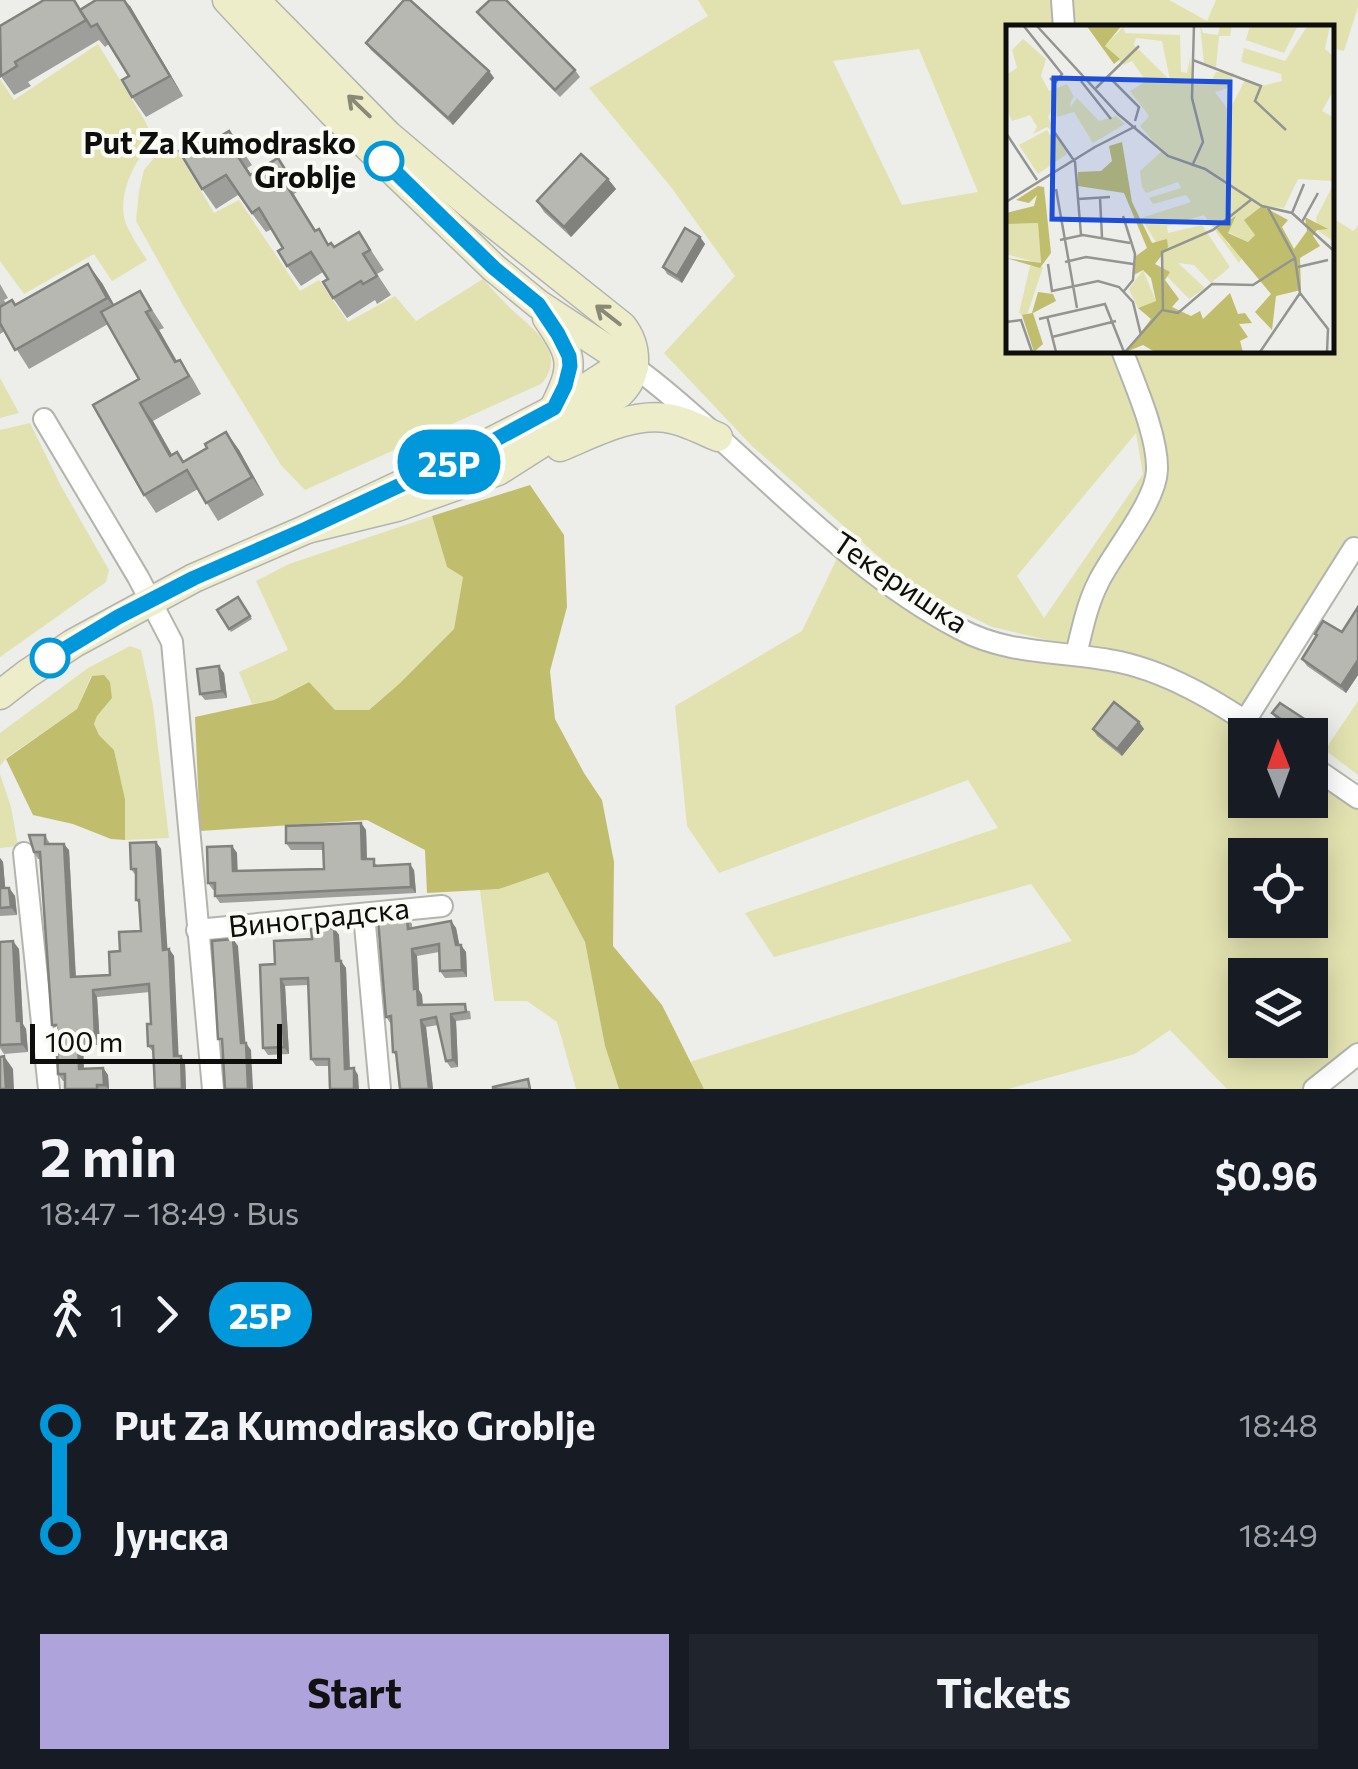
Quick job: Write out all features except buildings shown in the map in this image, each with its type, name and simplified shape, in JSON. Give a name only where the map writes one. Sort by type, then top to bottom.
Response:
[{"type":"street","points":[[226,0],[332,112],[494,268],[538,304],[634,367]]},
{"type":"street","points":[[255,0],[388,135],[622,326],[630,337],[634,367],[630,382],[619,394],[498,471]]},
{"type":"street","points":[[1062,0],[1064,25]]},
{"type":"street","points":[[538,304],[569,356],[569,375],[554,408]]},
{"type":"street","points":[[1076,656],[1093,593],[1148,498],[1157,470],[1154,445],[1123,352]]},
{"type":"street","points":[[0,695],[74,643],[151,600],[480,448],[609,373],[634,367]]},
{"type":"street","name":"Текеришка","points":[[634,367],[842,548],[962,631],[1003,645],[1112,660],[1141,668],[1176,682],[1241,718]]},
{"type":"street","points":[[306,529],[397,507],[633,420],[667,418],[718,437]]},
{"type":"street","points":[[44,419],[172,642],[213,1089]]},
{"type":"street","points":[[1248,718],[1354,548]]},
{"type":"street","points":[[1328,777],[1358,798]]},
{"type":"street","points":[[24,853],[48,1089]]},
{"type":"street","name":"Виноградска","points":[[197,930],[442,906]]},
{"type":"street","points":[[364,914],[380,1089]]},
{"type":"street","points":[[1314,1089],[1358,1054]]},
{"type":"green space","points":[[698,0],[1169,0],[1207,21],[1216,0],[1358,0],[1344,51],[1333,48],[1333,25],[1006,25],[1006,352],[1333,352],[1333,218],[1353,231],[1358,226],[1358,541],[1248,718],[1228,718],[1228,818],[1328,818],[1328,777],[1358,798],[1358,1054],[1314,1089],[1227,1089],[1170,1030],[1135,1054],[1008,1089],[704,1089],[690,1062],[1072,941],[1031,884],[774,957],[745,913],[998,828],[968,780],[719,873],[687,826],[675,706],[802,631],[842,548],[963,631],[1074,654],[1060,643],[992,627],[916,589],[753,447],[664,353],[735,276],[671,187],[589,88],[708,16]],"holes":[[[919,49],[978,192],[902,205],[833,61]],[[1136,433],[1143,474],[1044,618],[1017,576]]]},
{"type":"green space","points":[[98,44],[155,142],[134,168],[123,203],[126,224],[147,260],[112,281],[94,254],[24,294],[0,261],[0,79],[14,100]]},
{"type":"green space","points":[[175,147],[214,213],[239,200],[300,291],[319,280],[348,322],[395,296],[416,321],[483,279],[544,342],[551,362],[549,373],[541,384],[305,490],[281,465],[136,221],[144,170],[155,157]]},
{"type":"green space","points":[[0,378],[19,413],[0,418]]},
{"type":"green space","points":[[30,423],[109,570],[106,582],[0,657],[0,430]]},
{"type":"green space","points":[[432,516],[447,567],[463,577],[454,629],[369,710],[335,710],[308,682],[274,700],[252,704],[239,672],[288,650],[256,581],[289,564]]},
{"type":"green space","points":[[130,646],[141,650],[153,706],[169,838],[125,840],[125,799],[114,750],[94,724],[112,698],[91,676],[77,709],[0,766],[0,733],[88,668]]},
{"type":"green space","points":[[1358,701],[1358,775],[1328,752],[1328,746]]},
{"type":"green space","points":[[0,774],[11,807],[18,846],[0,848]]},
{"type":"green space","points":[[548,871],[585,942],[605,1046],[619,1089],[576,1089],[557,1022],[527,1001],[494,1001],[480,890],[499,889]]},
{"type":"shaded area","points":[[530,485],[564,535],[567,607],[550,671],[555,719],[602,800],[614,862],[613,946],[662,1005],[704,1089],[619,1089],[605,1046],[585,942],[548,872],[499,889],[427,893],[425,850],[367,820],[200,831],[195,717],[274,700],[309,682],[335,710],[369,710],[454,629],[463,577],[447,567],[432,516]]},
{"type":"shaded area","points":[[104,675],[110,682],[112,698],[94,724],[114,750],[125,799],[125,840],[33,815],[6,759],[77,709],[92,676]]},
{"type":"bus line","name":"25P","points":[[50,658],[194,578],[480,448],[554,408],[569,375],[569,356],[538,304],[494,268],[384,161]]},
{"type":"place","name":"Put Za Kumodrasko Groblje","points":[[384,161]]}]
